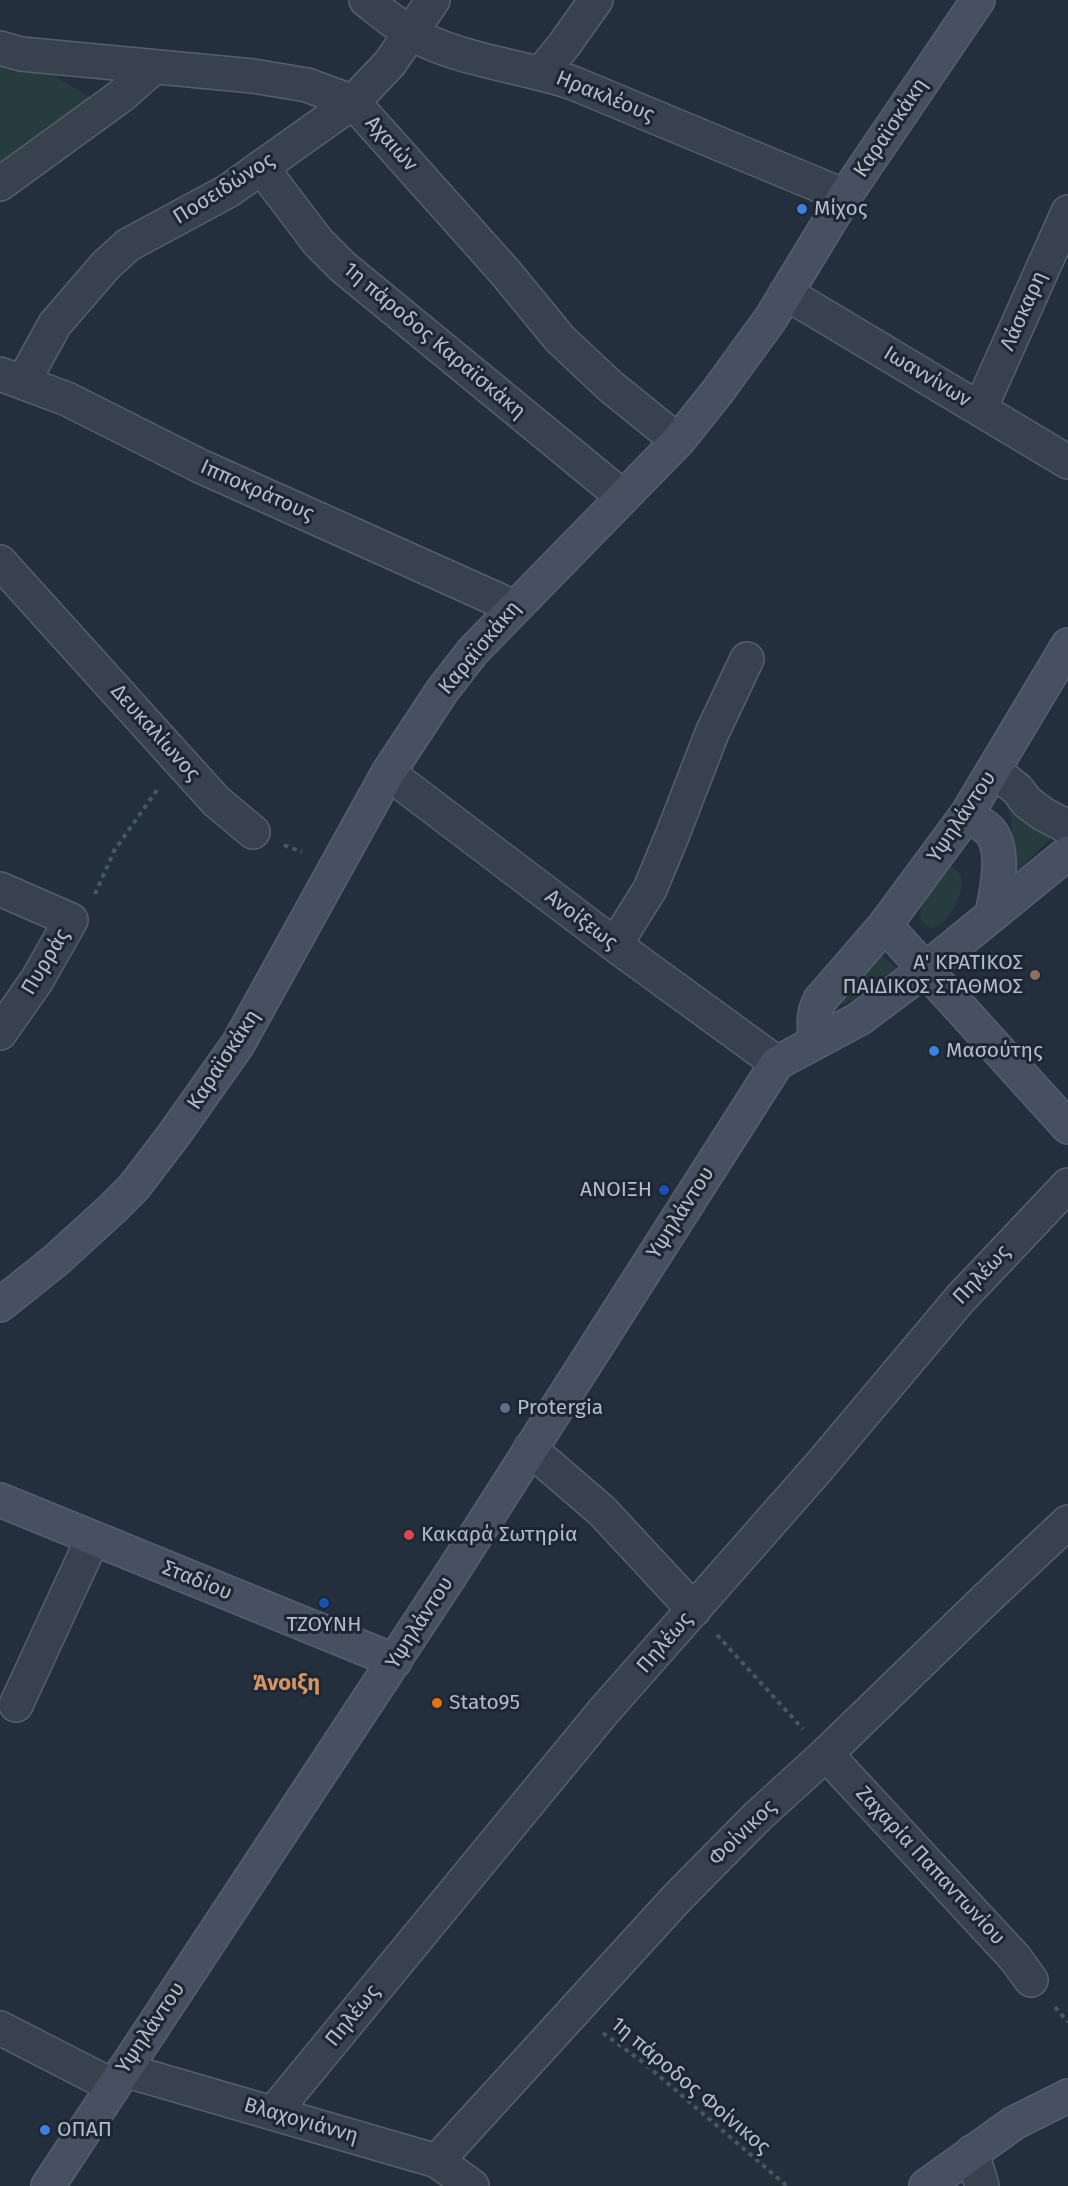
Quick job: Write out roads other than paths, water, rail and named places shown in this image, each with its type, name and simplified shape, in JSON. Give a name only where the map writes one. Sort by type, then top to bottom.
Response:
[{"type":"main road","name":"Καραϊσκάκη","points":[[0,1305],[85,1235],[134,1187],[151,1165],[238,1044],[388,773],[442,691],[473,651],[514,607],[678,441],[740,363],[786,294],[846,196],[978,0]]},
{"type":"main road","name":"Υψηλάντου","points":[[817,1041],[814,1032],[814,1010],[820,1000],[885,925],[967,814],[1068,645]]},
{"type":"main road","points":[[967,814],[989,830],[996,845],[999,880],[992,914]]},
{"type":"main road","name":"Υψηλάντου","points":[[48,2186],[395,1661],[777,1063],[859,1019],[926,969],[1068,853]]},
{"type":"main road","points":[[885,925],[1068,1127]]},
{"type":"main road","name":"Σταδίου","points":[[0,1500],[395,1661]]},
{"type":"main road","points":[[926,2186],[1014,2123],[1068,2096]]},
{"type":"street","name":"Ηρακλέους","points":[[366,0],[411,33],[447,49],[542,72],[573,83],[846,196]]},
{"type":"street","name":"Ποσειδώνος","points":[[11,378],[84,288],[128,246],[228,191],[353,102],[390,63],[433,0]]},
{"type":"street","points":[[542,72],[596,0]]},
{"type":"street","name":"Αχαιών","points":[[0,48],[21,54],[222,72],[307,85],[353,102],[505,272],[560,339],[610,386],[678,441]]},
{"type":"street","points":[[0,184],[121,96],[154,67]]},
{"type":"street","name":"1η πάροδος Καραϊσκάκη","points":[[262,168],[318,242],[343,267],[622,497]]},
{"type":"street","name":"Λάσκαρη","points":[[980,409],[1068,212]]},
{"type":"street","name":"Ιωαννίνων","points":[[786,294],[1068,462]]},
{"type":"street","name":"Ιπποκράτους","points":[[11,378],[67,399],[200,466],[514,607]]},
{"type":"street","name":"Δευκαλίωνος","points":[[0,562],[216,801],[253,832]]},
{"type":"street","points":[[615,945],[650,889],[711,734],[747,659]]},
{"type":"street","points":[[994,771],[1017,789],[1035,808],[1068,827]]},
{"type":"street","name":"Ανοίξεως","points":[[388,773],[615,945],[777,1063]]},
{"type":"street","name":"Πυρράς","points":[[0,889],[71,920],[37,980],[0,1033]]},
{"type":"street","name":"Πηλέως","points":[[274,2112],[603,1712],[818,1468],[960,1299],[1068,1185]]},
{"type":"street","points":[[530,1449],[602,1512],[694,1610]]},
{"type":"street","name":"Φοίνικος","points":[[437,2162],[677,1898],[758,1816],[826,1754],[1068,1522]]},
{"type":"street","points":[[16,1705],[93,1538]]},
{"type":"street","name":"Ζαχαρία Παπαντωνίου","points":[[826,1754],[1015,1958],[1031,1980]]},
{"type":"street","name":"Βλαχογιάννη","points":[[0,2028],[118,2078],[274,2112],[437,2162],[472,2186]]},
{"type":"street","points":[[972,2152],[982,2186]]},
{"type":"place","name":"Μίχος","points":[[802,209]]},
{"type":"place","name":"Α' ΚΡΑΤΙΚΟΣ ΠΑΙΔΙΚΟΣ ΣΤΑΘΜΟΣ","points":[[1035,975]]},
{"type":"place","name":"Μασούτης","points":[[934,1051]]},
{"type":"place","name":"ΑΝΟΙΞΗ","points":[[664,1190]]},
{"type":"place","name":"Protergia","points":[[505,1408]]},
{"type":"place","name":"Κακαρά Σωτηρία","points":[[409,1535]]},
{"type":"place","name":"ΤΖΟΥΝΗ","points":[[324,1603]]},
{"type":"place","name":"Stato95","points":[[437,1703]]},
{"type":"place","name":"ΟΠΑΠ","points":[[45,2130]]},
{"type":"district","name":"Άνοιξη","points":[[286,1684]]}]
